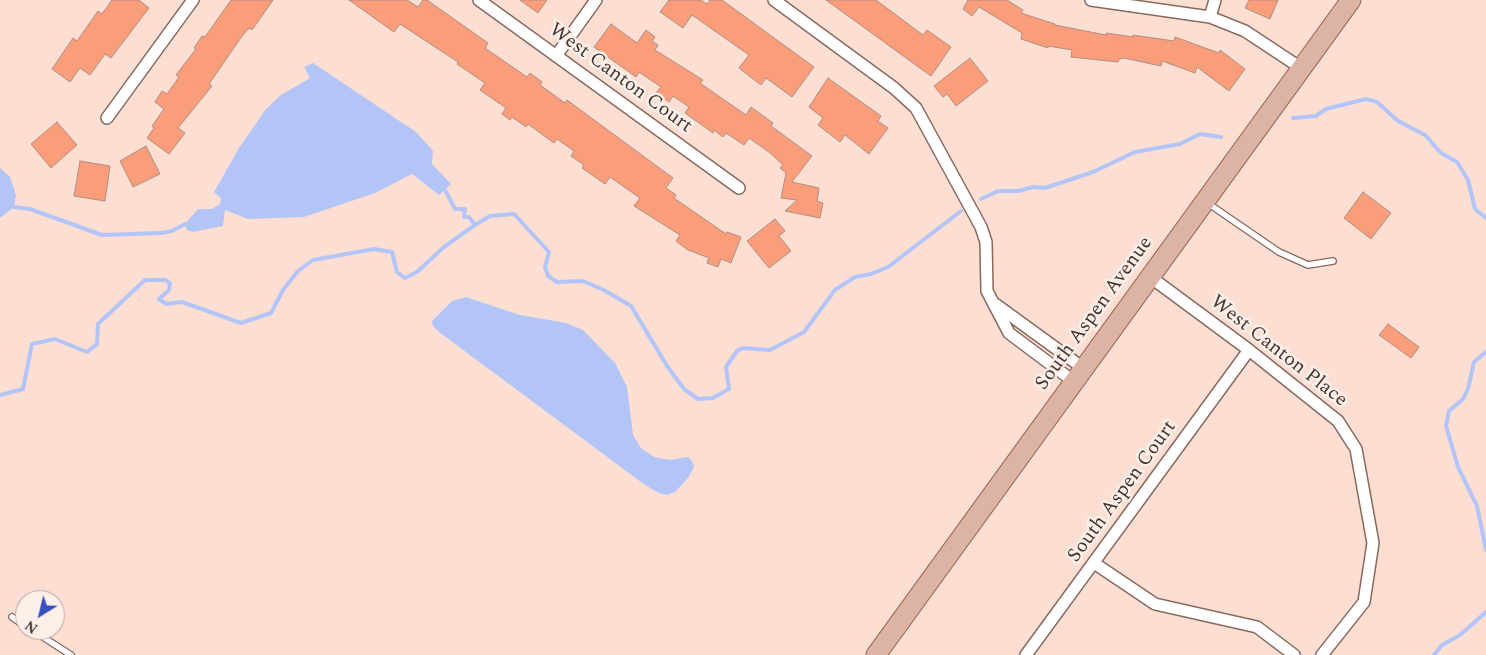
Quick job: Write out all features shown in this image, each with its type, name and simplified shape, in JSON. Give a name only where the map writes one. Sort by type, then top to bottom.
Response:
[{"type":"main road","name":"South Aspen Avenue","points":[[876,655],[1351,0]]},
{"type":"street","points":[[107,118],[193,0]]},
{"type":"street","name":"West Canton Court","points":[[479,0],[739,188]]},
{"type":"street","points":[[556,56],[596,0]]},
{"type":"street","points":[[774,0],[894,88],[916,108],[981,227],[986,242],[985,282],[991,301],[1009,333],[1078,375]]},
{"type":"street","points":[[1091,0],[1210,16],[1246,31],[1301,68]]},
{"type":"street","points":[[1210,16],[1215,0]]},
{"type":"street","name":"West Canton Place","points":[[1149,276],[1249,350],[1338,421],[1356,449],[1362,473],[1373,543],[1364,602],[1322,655]]},
{"type":"street","points":[[991,301],[1078,375]]},
{"type":"street","name":"South Aspen Court","points":[[1026,655],[1249,350]]},
{"type":"street","points":[[1094,563],[1155,604],[1257,627],[1294,655]]},
{"type":"lane","points":[[1205,201],[1279,252],[1308,264],[1333,261]]},
{"type":"lane","points":[[48,640],[71,655]]},
{"type":"water","points":[[313,63],[416,132],[433,151],[432,164],[451,184],[439,195],[412,174],[375,193],[304,217],[248,219],[225,210],[223,226],[193,232],[187,230],[185,224],[198,209],[212,209],[220,204],[221,198],[214,192],[239,148],[266,109],[281,95],[310,78],[304,67]]},
{"type":"water","points":[[0,168],[10,177],[16,195],[14,207],[0,218]]},
{"type":"water","points":[[466,297],[520,315],[566,323],[583,330],[615,363],[627,387],[633,435],[641,448],[654,457],[670,460],[688,457],[694,467],[688,478],[675,492],[667,495],[645,485],[439,332],[433,326],[432,321],[452,301]]},
{"type":"building","points":[[112,0],[139,0],[149,8],[111,58],[105,54],[90,75],[80,68],[70,82],[52,69],[73,38],[77,41],[98,11],[102,14]]},
{"type":"building","points":[[231,0],[273,0],[252,30],[249,28],[240,39],[209,84],[212,86],[178,128],[185,133],[169,154],[147,138],[154,128],[152,126],[164,109],[155,102],[162,91],[167,94],[179,77],[176,75],[196,49],[194,48],[202,36],[205,37]]},
{"type":"building","points":[[349,0],[407,0],[418,7],[423,0],[427,0],[488,43],[485,48],[527,77],[530,73],[542,82],[540,85],[565,103],[567,100],[673,178],[666,188],[676,195],[674,198],[726,234],[727,232],[741,237],[731,263],[721,259],[718,267],[707,263],[709,258],[688,250],[676,241],[680,235],[634,206],[640,198],[610,177],[605,184],[582,168],[584,165],[571,156],[574,151],[557,139],[554,143],[528,124],[526,127],[512,117],[510,120],[502,114],[506,108],[480,90],[485,83],[457,64],[458,62],[400,24],[394,32]]},
{"type":"building","points":[[520,0],[547,0],[538,13]]},
{"type":"building","points":[[669,0],[701,0],[707,4],[710,0],[722,0],[814,67],[792,97],[766,78],[761,85],[739,68],[749,55],[692,15],[683,28],[660,12]]},
{"type":"building","points":[[826,0],[876,0],[923,35],[927,30],[951,47],[931,76]]},
{"type":"building","points":[[968,0],[1007,0],[1023,10],[1021,13],[1055,25],[1106,35],[1106,33],[1133,37],[1133,35],[1174,41],[1175,37],[1219,53],[1220,50],[1245,69],[1229,91],[1197,67],[1195,73],[1162,61],[1161,66],[1124,58],[1119,59],[1118,62],[1071,57],[1072,50],[1048,46],[1048,48],[1021,39],[1022,33],[979,7],[972,16],[963,9]]},
{"type":"building","points":[[1249,0],[1278,0],[1270,19],[1245,8]]},
{"type":"building","points":[[611,24],[637,43],[646,30],[655,37],[652,41],[658,45],[655,50],[703,80],[700,83],[746,115],[751,107],[773,123],[771,126],[812,156],[792,182],[819,188],[817,201],[823,203],[820,218],[785,211],[797,200],[781,198],[786,173],[780,168],[783,165],[769,152],[749,138],[744,145],[726,133],[723,137],[714,130],[713,133],[685,113],[689,107],[673,96],[669,102],[656,93],[661,87],[639,72],[636,77],[594,47]]},
{"type":"building","points":[[970,58],[988,81],[956,106],[947,94],[943,97],[934,86]]},
{"type":"building","points":[[828,78],[881,116],[878,121],[888,128],[869,154],[845,135],[840,142],[818,125],[823,118],[809,107]]},
{"type":"building","points":[[57,122],[77,145],[51,168],[31,144]]},
{"type":"building","points":[[146,146],[160,174],[133,187],[120,161]]},
{"type":"building","points":[[80,161],[110,166],[105,201],[74,196]]},
{"type":"building","points":[[1363,192],[1391,213],[1371,239],[1344,218]]},
{"type":"building","points":[[775,219],[785,231],[779,236],[791,251],[769,268],[747,241]]},
{"type":"building","points":[[1388,324],[1419,347],[1411,358],[1379,335]]},
{"type":"waterway","points":[[1293,118],[1316,116],[1326,109],[1366,99],[1377,102],[1398,121],[1425,135],[1441,153],[1457,162],[1468,180],[1475,209],[1486,218]]},
{"type":"waterway","points":[[981,199],[998,191],[1018,191],[1033,187],[1045,188],[1093,172],[1135,152],[1180,144],[1200,134],[1221,137]]},
{"type":"waterway","points":[[445,190],[455,209],[465,209],[464,217],[469,217],[475,225]]},
{"type":"waterway","points":[[14,207],[30,209],[102,235],[161,233],[172,231],[185,224]]},
{"type":"waterway","points":[[0,395],[23,389],[32,344],[55,339],[87,352],[97,344],[98,324],[145,280],[165,280],[170,283],[169,290],[159,299],[166,304],[182,302],[241,323],[271,313],[283,290],[298,271],[313,260],[374,249],[392,252],[397,272],[405,278],[417,272],[444,247],[490,216],[514,214],[549,252],[545,267],[548,276],[557,282],[583,281],[604,290],[631,306],[667,366],[684,389],[698,399],[713,398],[729,389],[726,367],[737,351],[743,348],[770,350],[804,332],[835,290],[855,277],[871,274],[888,267],[961,211]]},
{"type":"waterway","points":[[1486,352],[1474,362],[1468,389],[1463,399],[1449,411],[1446,426],[1458,467],[1477,506],[1486,550]]},
{"type":"waterway","points":[[1434,655],[1442,645],[1460,635],[1486,612]]}]
